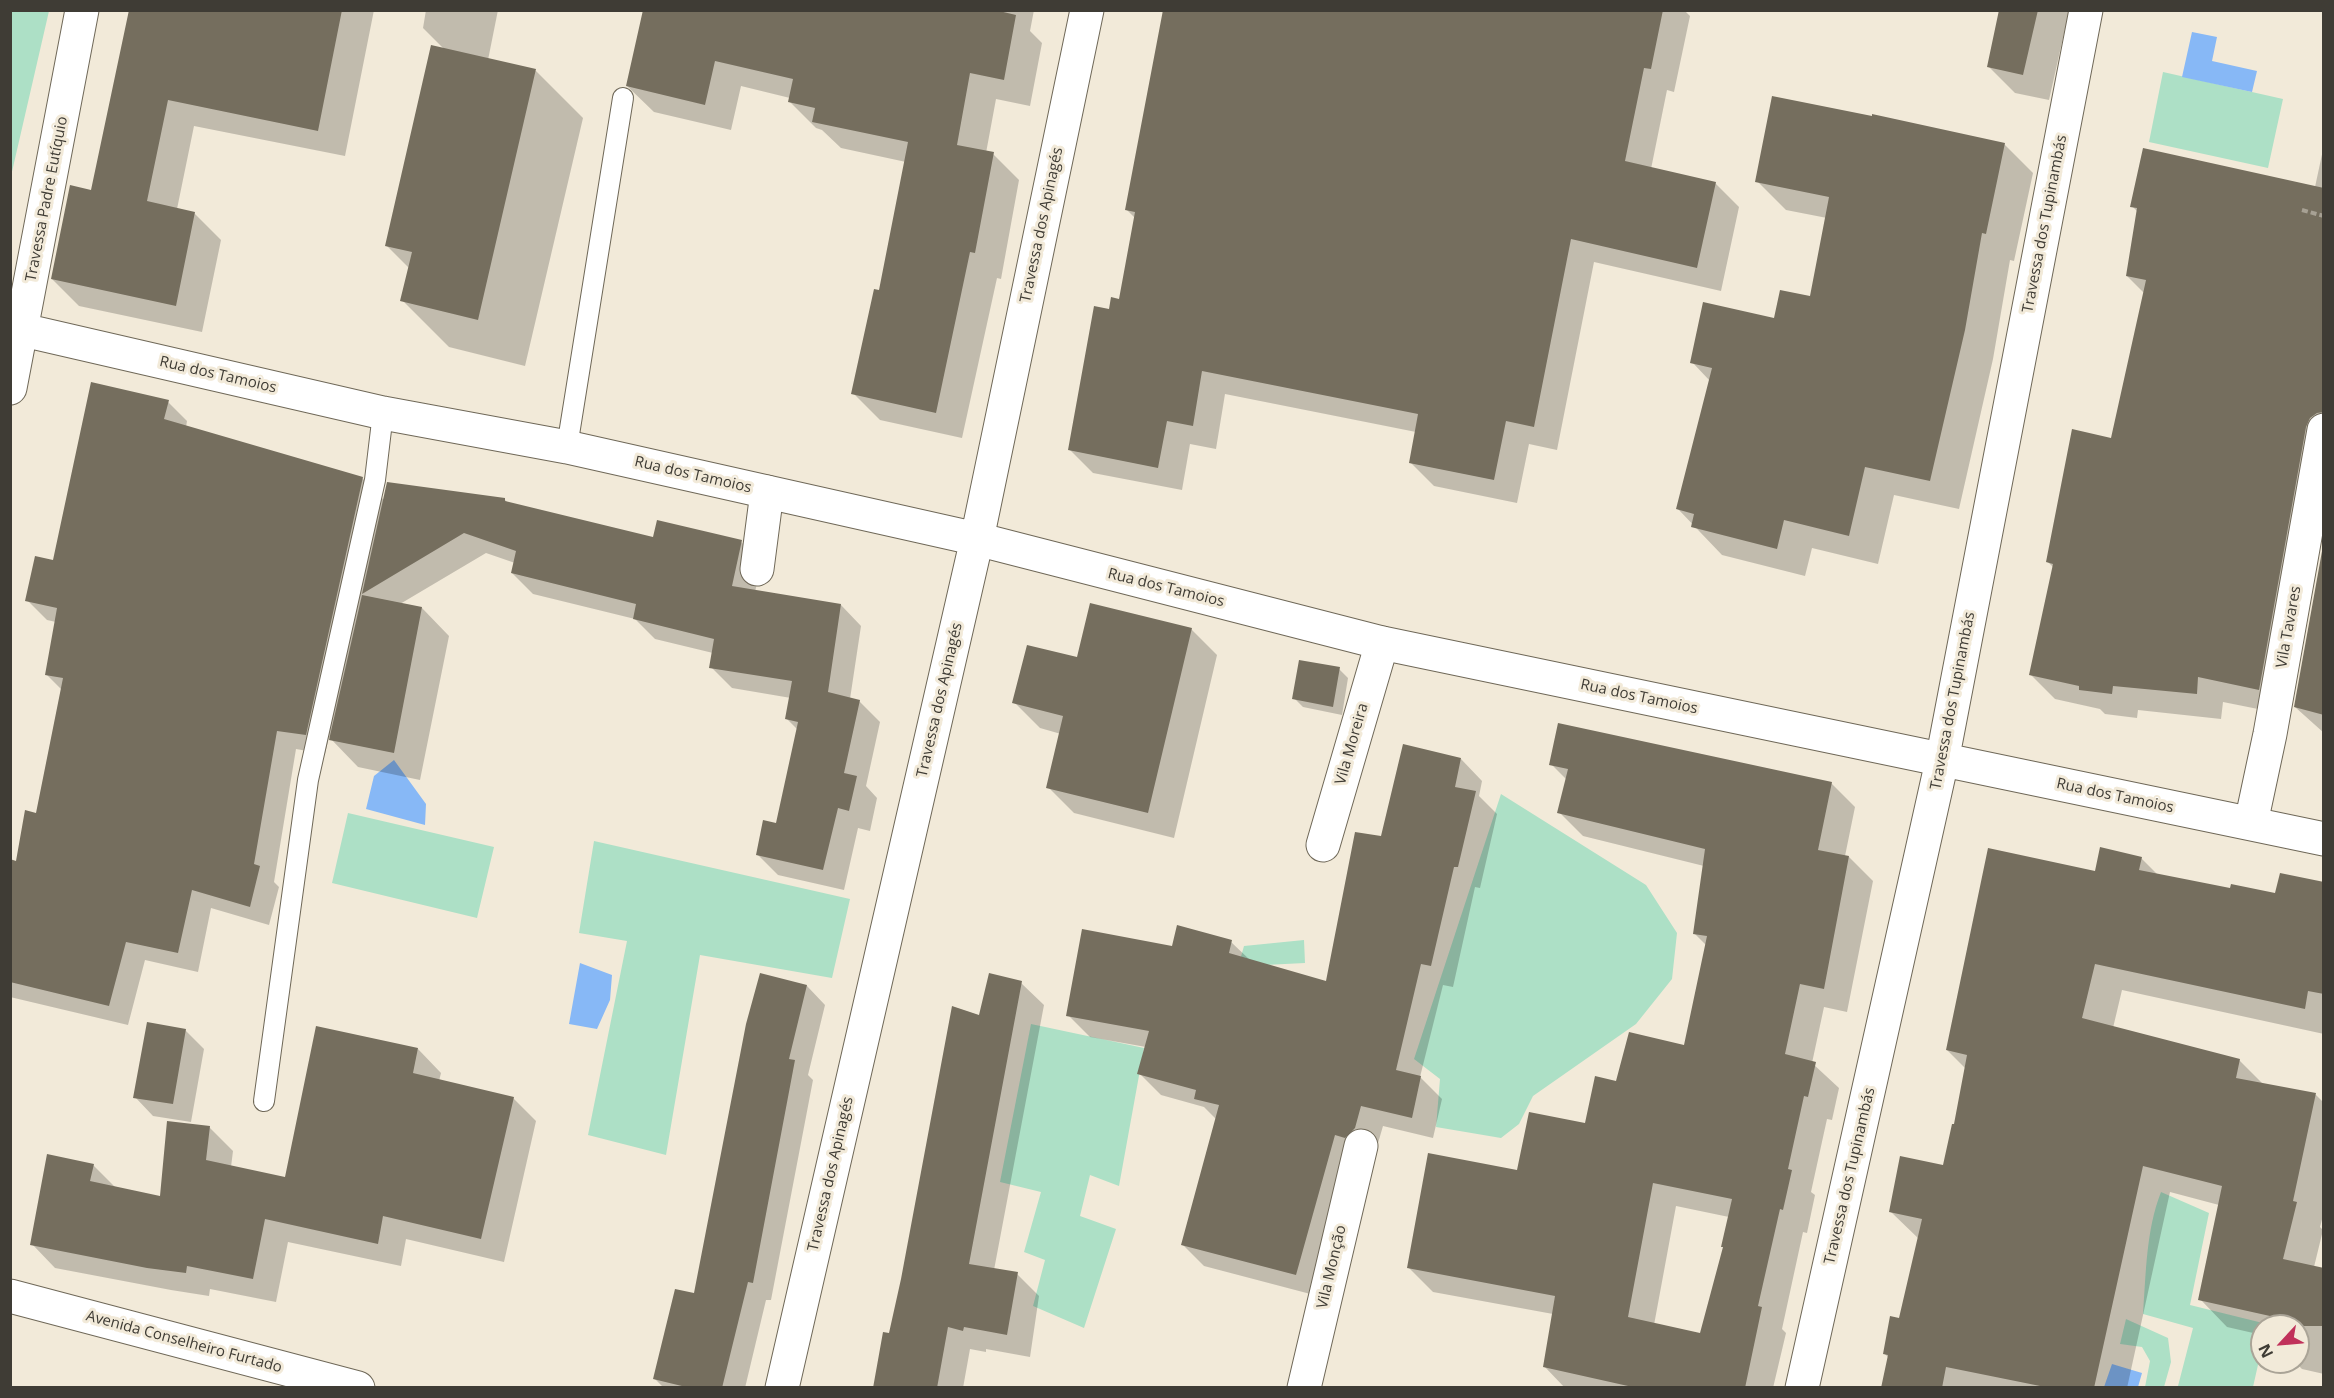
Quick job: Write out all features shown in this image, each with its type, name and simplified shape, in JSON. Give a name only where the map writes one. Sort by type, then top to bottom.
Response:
[{"type":"street","name":"Travessa Padre Eutíquio","points":[[10,388],[17,329],[82,10]]},
{"type":"street","name":"Travessa dos Apinagés","points":[[782,1388],[977,540],[1087,10]]},
{"type":"street","name":"Travessa dos Tupinambás","points":[[1802,1388],[1942,760],[2086,10]]},
{"type":"street","name":"Rua dos Tamoios","points":[[17,329],[383,413],[567,447],[977,540],[1382,643],[2324,839]]},
{"type":"street","name":"Vila Tavares","points":[[2251,823],[2270,734],[2324,430]]},
{"type":"street","points":[[757,569],[767,492]]},
{"type":"street","name":"Vila Moreira","points":[[1323,845],[1382,643]]},
{"type":"street","name":"Vila Monção","points":[[1304,1388],[1361,1146]]},
{"type":"street","name":"Avenida Conselheiro Furtado","points":[[10,1296],[358,1388]]},
{"type":"lane","points":[[567,447],[623,98]]},
{"type":"lane","points":[[264,1101],[308,780],[375,480],[383,413]]},
{"type":"path","points":[[2302,210],[2324,216]]},
{"type":"green space","points":[[10,11],[49,11],[11,176]]},
{"type":"green space","points":[[2163,72],[2283,99],[2268,168],[2149,142]]},
{"type":"green space","points":[[1501,794],[1646,885],[1677,933],[1672,979],[1636,1024],[1533,1096],[1519,1124],[1501,1138],[1436,1127],[1440,1079],[1414,1059]]},
{"type":"green space","points":[[348,813],[494,847],[477,918],[332,883]]},
{"type":"green space","points":[[594,841],[850,899],[832,978],[700,955],[666,1155],[588,1135],[627,941],[579,933]]},
{"type":"green space","points":[[1304,940],[1305,963],[1265,965],[1235,978],[1244,946]]},
{"type":"green space","points":[[1031,1024],[1144,1048],[1119,1186],[1090,1175],[1080,1216],[1116,1229],[1084,1328],[1033,1306],[1045,1260],[1024,1252],[1041,1192],[1000,1182]]},
{"type":"green space","points":[[2161,1192],[2209,1213],[2190,1305],[2250,1320],[2250,1374],[2256,1374],[2253,1387],[2178,1386],[2193,1328],[2143,1314],[2146,1268],[2156,1207]]},
{"type":"green space","points":[[2126,1319],[2168,1338],[2171,1362],[2164,1387],[2145,1387],[2150,1361],[2142,1347],[2120,1344]]},
{"type":"water","points":[[2192,32],[2217,37],[2212,61],[2257,71],[2252,92],[2182,77]]},
{"type":"water","points":[[394,760],[426,804],[425,825],[366,809],[374,776]]},
{"type":"water","points":[[580,963],[612,975],[610,1000],[597,1029],[569,1024]]},
{"type":"water","points":[[2112,1364],[2142,1373],[2138,1387],[2104,1387]]},
{"type":"building","points":[[129,10],[342,10],[318,131],[168,100],[147,201],[195,212],[176,306],[51,279],[70,185],[91,190]]},
{"type":"building","points":[[643,10],[995,10],[1016,15],[1004,80],[970,73],[957,145],[994,152],[975,253],[970,252],[936,413],[851,394],[874,289],[879,290],[908,142],[812,122],[815,108],[788,102],[793,79],[715,61],[705,105],[626,86]]},
{"type":"building","points":[[1163,10],[1663,10],[1651,69],[1644,68],[1625,161],[1716,182],[1697,268],[1571,239],[1534,427],[1506,421],[1494,480],[1409,463],[1418,414],[1202,371],[1193,426],[1167,421],[1158,468],[1068,450],[1094,306],[1109,309],[1111,297],[1119,299],[1135,212],[1125,210]]},
{"type":"building","points":[[1999,10],[2038,10],[2023,75],[1987,67]]},
{"type":"building","points":[[431,45],[536,69],[478,320],[400,301],[412,252],[385,246]]},
{"type":"building","points":[[1772,96],[1872,116],[1872,114],[2005,143],[1986,234],[1982,233],[1965,330],[1930,481],[1865,467],[1849,536],[1784,520],[1777,549],[1691,527],[1694,514],[1676,509],[1712,368],[1690,363],[1703,302],[1774,318],[1780,290],[1810,296],[1829,197],[1755,182]]},
{"type":"building","points":[[2143,148],[2324,188],[2324,412],[2317,413],[2310,418],[2306,427],[2259,690],[2198,677],[2197,694],[2113,686],[2112,694],[2079,690],[2079,686],[2029,675],[2053,564],[2046,562],[2072,429],[2111,438],[2146,280],[2126,276],[2137,208],[2130,207]]},
{"type":"building","points":[[91,382],[169,400],[164,419],[363,477],[306,735],[277,731],[254,864],[260,866],[250,907],[192,890],[178,953],[126,942],[109,1006],[10,982],[10,859],[16,861],[25,810],[36,813],[63,678],[45,675],[57,608],[25,601],[35,556],[53,560]]},
{"type":"building","points":[[387,482],[505,498],[505,501],[653,537],[657,520],[742,540],[732,586],[841,604],[828,692],[860,700],[844,773],[857,776],[849,811],[838,808],[823,870],[756,855],[763,820],[776,823],[798,722],[785,719],[792,681],[709,668],[714,639],[633,619],[636,604],[511,573],[516,551],[464,533],[362,594]]},
{"type":"building","points":[[2324,540],[2324,715],[2294,707]]},
{"type":"building","points":[[362,595],[422,607],[394,753],[329,740]]},
{"type":"building","points":[[1090,603],[1192,628],[1148,813],[1046,788],[1063,716],[1012,703],[1027,645],[1077,657]]},
{"type":"building","points":[[1299,660],[1340,667],[1333,707],[1292,699]]},
{"type":"building","points":[[1558,723],[1832,782],[1818,850],[1849,856],[1824,989],[1800,984],[1785,1054],[1816,1062],[1808,1097],[1804,1096],[1788,1169],[1792,1170],[1783,1210],[1780,1209],[1758,1306],[1762,1307],[1745,1388],[1637,1388],[1543,1367],[1555,1296],[1407,1268],[1428,1153],[1517,1170],[1529,1112],[1585,1123],[1595,1076],[1616,1081],[1629,1032],[1684,1045],[1707,936],[1693,934],[1705,849],[1557,813],[1568,769],[1549,765]],"holes":[[[1653,1183],[1732,1199],[1721,1247],[1723,1247],[1700,1333],[1628,1317]]]},
{"type":"building","points":[[1403,744],[1461,758],[1455,787],[1476,791],[1458,867],[1454,867],[1431,966],[1421,964],[1396,1070],[1421,1076],[1412,1118],[1361,1106],[1355,1128],[1345,1138],[1335,1135],[1296,1275],[1181,1245],[1219,1105],[1194,1099],[1196,1090],[1137,1074],[1149,1031],[1066,1016],[1082,929],[1172,946],[1177,925],[1232,940],[1229,953],[1326,981],[1355,832],[1381,836]]},
{"type":"building","points":[[2100,847],[2142,857],[2139,870],[2230,888],[2231,884],[2275,893],[2280,873],[2324,882],[2324,994],[2308,991],[2305,1009],[2095,964],[2082,1018],[2240,1059],[2236,1078],[2316,1093],[2293,1201],[2297,1202],[2283,1259],[2324,1268],[2324,1326],[2310,1326],[2310,1314],[2261,1314],[2198,1300],[2222,1186],[2143,1166],[2094,1388],[2050,1388],[1946,1367],[1942,1388],[1881,1388],[1888,1355],[1883,1354],[1890,1316],[1899,1318],[1922,1219],[1889,1212],[1900,1156],[1943,1165],[1952,1124],[1954,1124],[1967,1055],[1946,1050],[1988,848],[2095,871]]},
{"type":"building","points":[[760,973],[807,985],[789,1059],[795,1060],[753,1283],[748,1282],[722,1388],[690,1388],[653,1379],[675,1289],[694,1293],[746,1024]]},
{"type":"building","points":[[989,973],[1022,981],[969,1264],[1018,1272],[1007,1335],[964,1327],[963,1331],[948,1327],[937,1388],[873,1388],[883,1332],[889,1333],[901,1279],[952,1006],[979,1015]]},
{"type":"building","points":[[147,1022],[186,1029],[173,1104],[133,1098]]},
{"type":"building","points":[[316,1026],[418,1048],[413,1073],[514,1097],[481,1239],[383,1216],[378,1244],[265,1219],[253,1279],[187,1266],[186,1273],[147,1268],[30,1245],[47,1154],[94,1164],[90,1181],[160,1196],[167,1121],[210,1126],[206,1160],[285,1177]]}]
